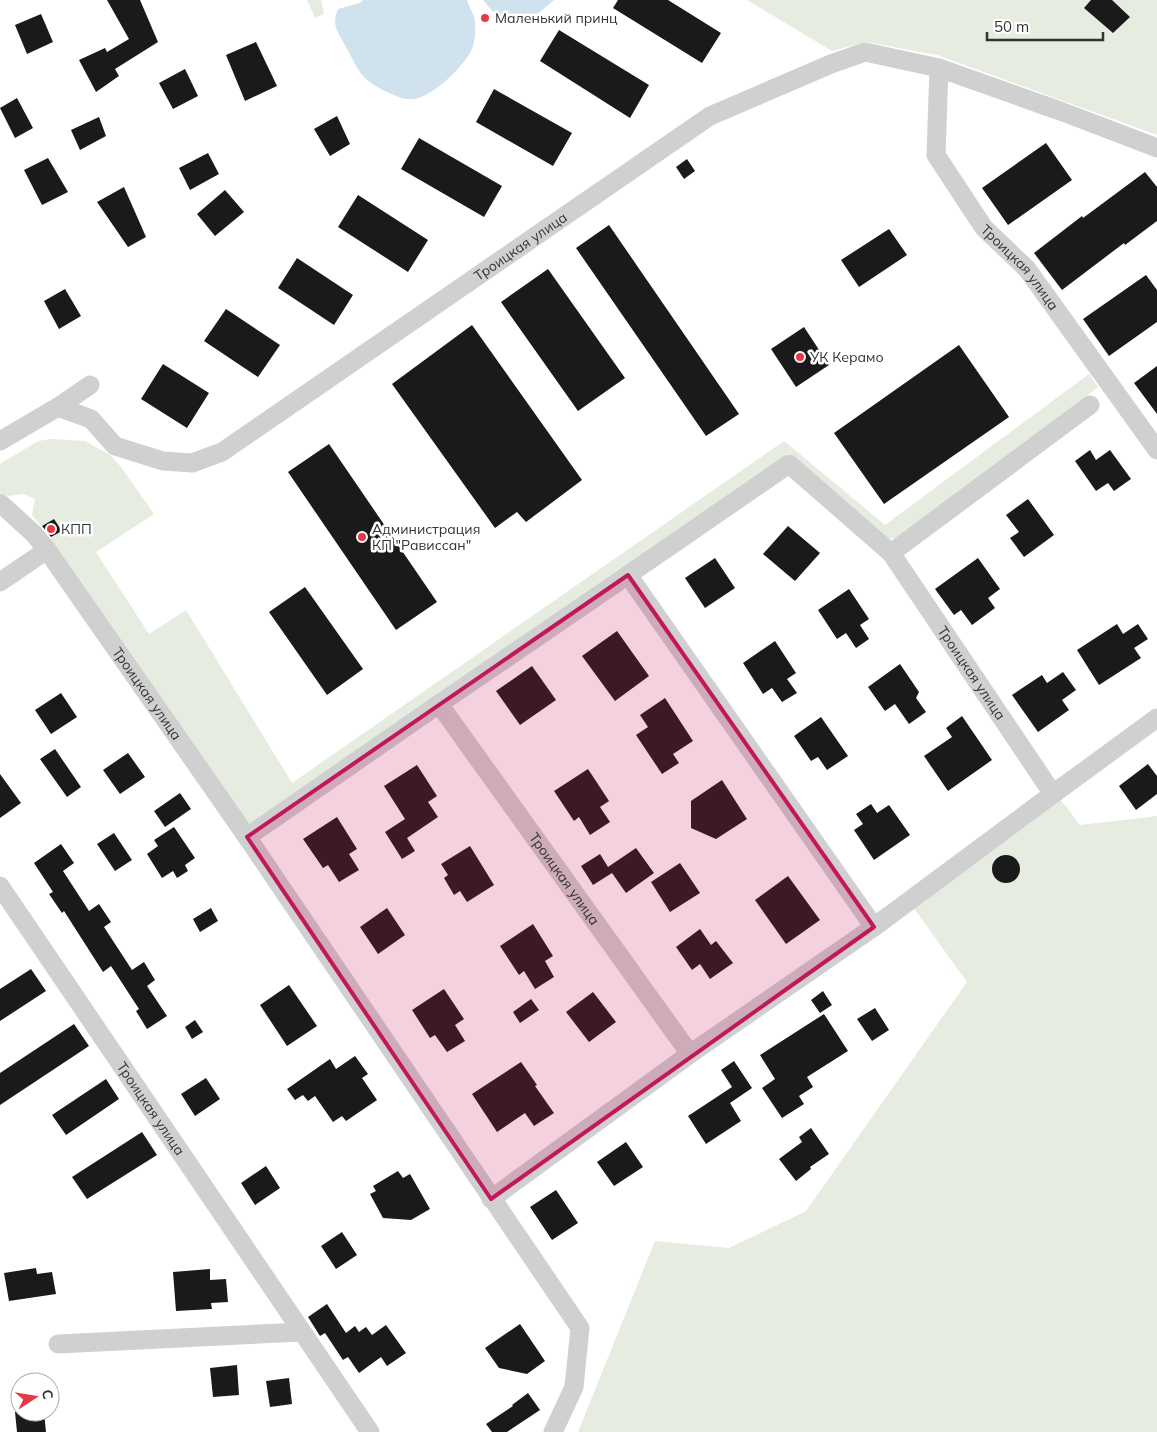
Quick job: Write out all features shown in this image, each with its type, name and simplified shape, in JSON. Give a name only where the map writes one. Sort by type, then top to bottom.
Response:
[{"type":"street","name":"Троицкая улица","points":[[58,407],[91,420],[115,446],[163,460],[192,463],[222,452],[710,116],[831,64],[866,52],[939,68],[1157,148]]},
{"type":"street","name":"Троицкая улица","points":[[939,68],[936,155],[984,228],[1028,269],[1157,450]]},
{"type":"street","points":[[0,441],[58,407],[90,385]]},
{"type":"street","points":[[891,553],[1090,405]]},
{"type":"street","name":"Троицкая улица","points":[[247,837],[789,464],[891,553],[1052,794]]},
{"type":"street","name":"Троицкая улица","points":[[0,502],[34,534],[47,550],[247,837],[580,1328],[574,1387],[553,1432]]},
{"type":"street","points":[[0,582],[47,550]]},
{"type":"street","points":[[628,575],[874,927]]},
{"type":"street","name":"Троицкая улица","points":[[439,704],[690,1054]]},
{"type":"street","points":[[491,1199],[690,1054],[874,927],[1157,718]]},
{"type":"street","name":"Троицкая улица","points":[[0,886],[370,1432]]},
{"type":"street","points":[[58,1344],[302,1332]]},
{"type":"highlighted area","points":[[628,575],[874,927],[491,1199],[247,837]]},
{"type":"shaded area","points":[[307,0],[321,0],[324,14],[315,18]]},
{"type":"shaded area","points":[[747,0],[1157,0],[1157,135],[937,55],[866,42],[832,51]]},
{"type":"shaded area","points":[[1089,374],[1098,387],[901,539],[884,538],[789,453],[254,824],[244,821],[49,539],[62,531],[54,519],[41,526],[32,515],[35,499],[23,494],[8,496],[0,492],[0,464],[38,441],[52,439],[85,441],[110,455],[121,467],[154,514],[96,552],[149,634],[186,610],[292,783],[784,441],[885,525]]},
{"type":"shaded area","points":[[1061,800],[1080,825],[1157,816],[1157,1432],[578,1432],[655,1241],[729,1248],[806,1211],[967,982],[913,907]]},
{"type":"water","points":[[363,0],[467,0],[475,21],[474,40],[471,51],[444,83],[425,96],[407,99],[385,91],[369,82],[363,76],[335,25],[338,9],[360,3]]},
{"type":"water","points":[[483,0],[554,0],[529,21],[517,24],[498,18]]},
{"type":"building","points":[[107,0],[140,0],[158,42],[115,69],[119,76],[96,92],[79,60],[105,48],[107,52],[129,39]]},
{"type":"building","points":[[618,0],[668,0],[721,33],[702,63],[613,8]]},
{"type":"building","points":[[1091,0],[1112,0],[1130,17],[1113,33],[1084,8]]},
{"type":"building","points":[[41,14],[53,42],[27,54],[15,25]]},
{"type":"building","points":[[559,30],[649,85],[630,118],[540,61]]},
{"type":"building","points":[[256,42],[277,86],[245,101],[226,55]]},
{"type":"building","points":[[185,69],[198,96],[173,109],[159,83]]},
{"type":"building","points":[[494,89],[572,133],[553,166],[476,122]]},
{"type":"building","points":[[17,98],[33,128],[15,138],[0,108]]},
{"type":"building","points":[[337,116],[350,144],[330,156],[314,129]]},
{"type":"building","points":[[99,117],[106,136],[80,150],[71,130]]},
{"type":"building","points":[[419,138],[502,186],[484,217],[401,169]]},
{"type":"building","points":[[1046,143],[1072,180],[1008,225],[982,188]]},
{"type":"building","points":[[208,153],[219,174],[190,190],[179,168]]},
{"type":"building","points":[[48,158],[68,192],[42,205],[24,170]]},
{"type":"building","points":[[687,159],[695,171],[684,179],[676,167]]},
{"type":"building","points":[[1145,172],[1157,187],[1157,221],[1125,245],[1124,243],[1062,290],[1034,253],[1082,216],[1083,218]]},
{"type":"building","points":[[124,187],[146,237],[128,247],[97,202]]},
{"type":"building","points":[[225,190],[244,212],[215,236],[197,214]]},
{"type":"building","points":[[358,195],[428,240],[408,272],[338,227]]},
{"type":"building","points":[[609,225],[739,414],[706,436],[576,248]]},
{"type":"building","points":[[889,229],[907,255],[859,287],[841,260]]},
{"type":"building","points":[[297,258],[353,295],[334,325],[278,288]]},
{"type":"building","points":[[548,269],[625,378],[578,411],[501,302]]},
{"type":"building","points":[[1146,275],[1157,290],[1157,322],[1109,356],[1083,319]]},
{"type":"building","points":[[65,289],[81,316],[59,329],[44,301]]},
{"type":"building","points":[[226,309],[280,345],[258,377],[204,341]]},
{"type":"building","points":[[472,325],[582,480],[526,522],[517,512],[495,528],[392,384]]},
{"type":"building","name":"УК Керамо","points":[[804,327],[829,365],[796,387],[771,349]]},
{"type":"building","points":[[959,345],[1009,417],[884,504],[834,433]]},
{"type":"building","points":[[163,364],[209,393],[187,428],[141,399]]},
{"type":"building","points":[[1157,366],[1157,414],[1134,383]]},
{"type":"building","name":"Администрация КП \"Рависсан\"","points":[[329,444],[437,602],[396,630],[288,472]]},
{"type":"building","points":[[1090,450],[1096,460],[1110,450],[1131,479],[1114,491],[1108,483],[1096,491],[1075,461]]},
{"type":"building","points":[[1028,499],[1054,535],[1024,557],[1010,538],[1019,532],[1006,515]]},
{"type":"building","name":"КПП","points":[[54,519],[62,531],[51,537],[42,526]]},
{"type":"building","points":[[788,526],[820,553],[795,581],[763,554]]},
{"type":"building","points":[[715,558],[735,588],[705,608],[685,578]]},
{"type":"building","points":[[978,558],[1000,589],[988,598],[995,608],[972,625],[961,610],[954,615],[935,589]]},
{"type":"building","points":[[305,587],[363,669],[327,695],[269,612]]},
{"type":"building","points":[[849,589],[869,619],[860,625],[869,639],[856,648],[846,633],[837,639],[818,610]]},
{"type":"building","points":[[1117,624],[1123,634],[1138,624],[1148,639],[1134,648],[1141,658],[1099,685],[1077,650]]},
{"type":"building","points":[[617,631],[649,676],[615,701],[582,656]]},
{"type":"building","points":[[775,641],[796,673],[787,679],[797,693],[782,702],[772,688],[763,694],[743,663]]},
{"type":"building","points":[[900,664],[919,692],[916,698],[926,712],[909,724],[895,704],[885,711],[868,687]]},
{"type":"building","points":[[532,666],[556,700],[520,725],[496,691]]},
{"type":"building","points":[[1063,672],[1076,690],[1062,700],[1069,710],[1038,732],[1012,695],[1042,675],[1047,683]]},
{"type":"building","points":[[61,693],[77,717],[51,734],[35,710]]},
{"type":"building","points":[[665,698],[693,741],[673,754],[679,763],[662,774],[636,735],[648,727],[640,715]]},
{"type":"building","points":[[962,716],[992,760],[948,791],[924,756],[952,737],[946,728]]},
{"type":"building","points":[[821,717],[848,756],[827,770],[818,757],[811,761],[794,736]]},
{"type":"building","points":[[55,749],[81,787],[67,797],[40,759]]},
{"type":"building","points":[[128,753],[145,777],[120,794],[103,770]]},
{"type":"building","points":[[1148,764],[1157,776],[1157,794],[1136,810],[1119,786]]},
{"type":"building","points":[[417,765],[437,796],[428,802],[438,817],[407,838],[415,851],[402,859],[385,832],[405,819],[384,786]]},
{"type":"building","points":[[588,769],[609,801],[600,807],[610,822],[590,835],[579,817],[574,821],[554,791]]},
{"type":"building","points":[[0,774],[21,803],[0,818]]},
{"type":"building","points":[[722,780],[747,819],[716,839],[691,828],[691,801]]},
{"type":"building","points":[[180,793],[191,809],[165,827],[154,811]]},
{"type":"building","points":[[871,804],[877,813],[889,805],[910,835],[874,860],[854,830],[863,824],[856,814]]},
{"type":"building","points":[[337,817],[357,849],[349,854],[359,870],[339,882],[328,865],[323,868],[303,839]]},
{"type":"building","points":[[174,827],[195,858],[185,865],[188,871],[177,878],[173,871],[162,878],[147,854],[158,846],[154,840]]},
{"type":"building","points":[[114,833],[132,860],[115,871],[97,844]]},
{"type":"building","points":[[61,844],[74,863],[63,871],[89,911],[99,904],[111,922],[104,927],[132,970],[144,962],[155,980],[147,986],[167,1016],[147,1029],[136,1011],[139,1009],[111,966],[103,972],[64,911],[62,913],[49,894],[53,892],[34,863]]},
{"type":"building","points":[[470,846],[494,885],[467,902],[460,891],[454,895],[444,878],[448,875],[441,864]]},
{"type":"building","points":[[636,848],[654,873],[626,893],[612,873],[593,885],[581,866],[600,854],[608,867]]},
{"type":"building","points":[[1006,855],[1016,859],[1020,869],[1016,879],[1006,883],[996,879],[992,869],[996,859]]},
{"type":"building","points":[[680,863],[700,893],[670,912],[651,882]]},
{"type":"building","points":[[788,876],[820,920],[786,944],[755,900]]},
{"type":"building","points":[[211,908],[218,921],[200,932],[193,919]]},
{"type":"building","points":[[387,908],[405,935],[378,954],[360,927]]},
{"type":"building","points":[[533,924],[553,956],[545,961],[554,977],[535,989],[524,971],[519,975],[500,946]]},
{"type":"building","points":[[700,929],[711,945],[716,941],[733,963],[710,979],[700,964],[692,970],[676,947]]},
{"type":"building","points":[[31,969],[46,991],[0,1021],[0,989]]},
{"type":"building","points":[[289,985],[317,1026],[287,1046],[260,1005]]},
{"type":"building","points":[[444,989],[464,1019],[455,1025],[465,1041],[447,1052],[435,1035],[430,1038],[412,1010]]},
{"type":"building","points":[[823,991],[832,1005],[820,1013],[811,1000]]},
{"type":"building","points":[[593,992],[616,1022],[589,1042],[566,1012]]},
{"type":"building","points":[[531,999],[539,1010],[520,1023],[513,1012]]},
{"type":"building","points":[[875,1008],[889,1030],[872,1041],[857,1019]]},
{"type":"building","points":[[824,1014],[848,1051],[807,1077],[813,1087],[799,1096],[804,1104],[782,1118],[762,1088],[775,1079],[760,1055]]},
{"type":"building","points":[[195,1020],[203,1032],[192,1039],[185,1027]]},
{"type":"building","points":[[74,1024],[89,1046],[0,1105],[0,1073]]},
{"type":"building","points":[[355,1056],[368,1074],[362,1078],[377,1100],[346,1121],[342,1116],[333,1122],[315,1096],[308,1101],[303,1095],[295,1100],[287,1089],[330,1059],[336,1069]]},
{"type":"building","points":[[734,1061],[752,1088],[730,1103],[741,1121],[706,1144],[688,1116],[732,1087],[721,1070]]},
{"type":"building","points":[[521,1062],[554,1113],[534,1126],[525,1113],[497,1132],[472,1094]]},
{"type":"building","points":[[206,1078],[220,1099],[195,1116],[181,1094]]},
{"type":"building","points":[[106,1079],[119,1099],[66,1135],[52,1115]]},
{"type":"building","points":[[811,1128],[829,1154],[810,1167],[811,1169],[796,1181],[779,1159],[802,1142],[799,1137]]},
{"type":"building","points":[[142,1132],[157,1155],[87,1199],[72,1177]]},
{"type":"building","points":[[626,1142],[643,1167],[614,1186],[597,1162]]},
{"type":"building","points":[[266,1166],[280,1188],[255,1205],[241,1183]]},
{"type":"building","points":[[398,1171],[403,1178],[410,1174],[430,1209],[411,1220],[383,1218],[370,1194],[376,1191],[373,1186]]},
{"type":"building","points":[[556,1190],[578,1223],[552,1240],[530,1207]]},
{"type":"building","points":[[342,1232],[357,1255],[336,1269],[321,1246]]},
{"type":"building","points":[[36,1268],[37,1274],[52,1272],[56,1294],[9,1301],[4,1273]]},
{"type":"building","points":[[210,1269],[210,1280],[226,1279],[228,1302],[211,1303],[212,1309],[176,1311],[173,1272]]},
{"type":"building","points":[[327,1304],[346,1333],[355,1326],[359,1332],[366,1327],[372,1335],[386,1325],[406,1353],[387,1366],[381,1357],[359,1373],[348,1357],[343,1360],[325,1333],[320,1336],[308,1317]]},
{"type":"building","points":[[520,1324],[545,1361],[527,1374],[499,1368],[485,1348]]},
{"type":"building","points":[[237,1365],[239,1395],[213,1397],[210,1368]]},
{"type":"building","points":[[289,1378],[292,1404],[270,1407],[266,1381]]},
{"type":"building","points":[[528,1393],[540,1410],[507,1432],[492,1432],[486,1424],[513,1406]]},
{"type":"building","points":[[16,1422],[45,1422],[46,1432],[17,1432]]},
{"type":"place","name":"Маленький принц","points":[[485,18]]},
{"type":"place","name":"УК Керамо","points":[[800,357]]},
{"type":"place","name":"КПП","points":[[51,529]]},
{"type":"place","name":"Администрация КП \"Рависсан\"","points":[[362,537]]}]
